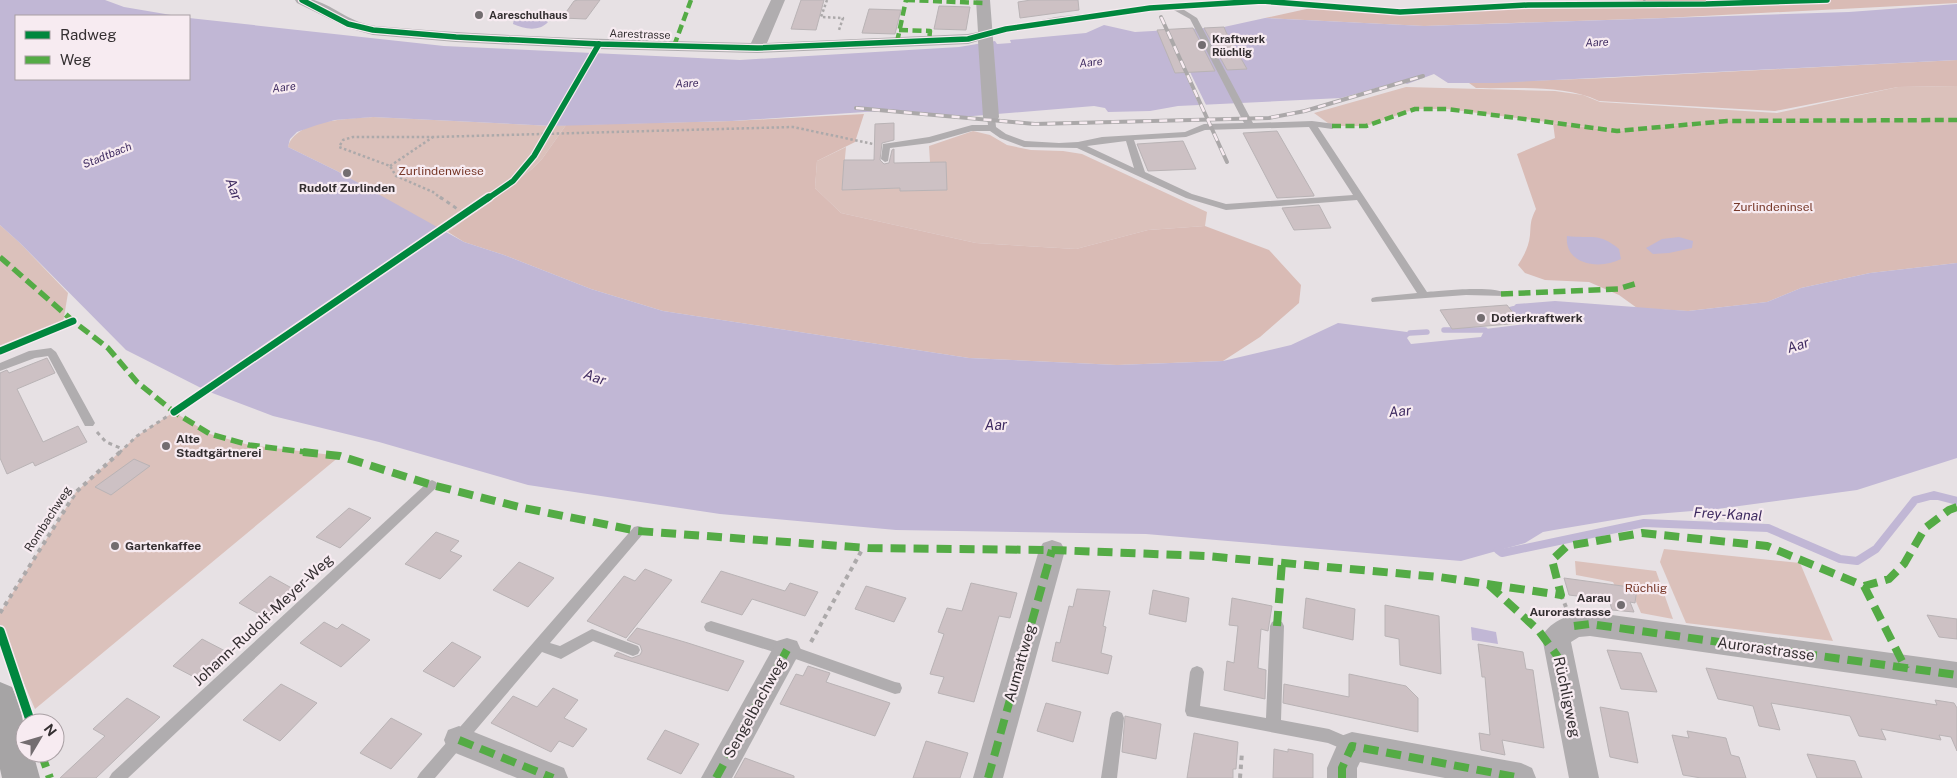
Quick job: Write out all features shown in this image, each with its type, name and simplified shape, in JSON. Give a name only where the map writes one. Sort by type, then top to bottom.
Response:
[{"type":"main road","points":[[0,698],[5,712],[4,727],[21,778]]},
{"type":"street","name":"Aarestrasse","points":[[302,0],[348,24],[373,30],[456,37],[757,48],[985,38]]},
{"type":"street","points":[[757,48],[778,0]]},
{"type":"street","points":[[983,0],[992,122]]},
{"type":"street","name":"Aumattweg","points":[[992,777],[1052,550]]},
{"type":"street","name":"Aurorastrasse","points":[[1574,626],[1590,624],[1957,675]]},
{"type":"street","name":"Rüchligweg","points":[[1574,626],[1556,637],[1584,778]]},
{"type":"street","name":"Sengelbachweg","points":[[716,778],[787,650]]},
{"type":"street","points":[[459,740],[552,778]]},
{"type":"street","points":[[1342,778],[1342,768],[1352,746],[1521,778]]},
{"type":"lane","points":[[985,38],[1006,29],[1176,6],[1192,18],[1222,70],[1250,126]]},
{"type":"lane","points":[[884,159],[886,146],[930,140],[992,122],[1003,136],[1024,144],[1042,146],[1078,145],[1102,140],[1186,134],[1204,128],[1312,124],[1332,126]]},
{"type":"lane","points":[[1312,124],[1424,296]]},
{"type":"lane","points":[[1129,138],[1141,174]]},
{"type":"lane","points":[[1078,145],[1189,196],[1226,206],[1360,198]]},
{"type":"lane","points":[[1376,300],[1466,292],[1500,294]]},
{"type":"lane","points":[[0,367],[33,354],[51,352],[89,423]]},
{"type":"lane","name":"Johann-Rudolf-Meyer-Weg","points":[[117,778],[432,485]]},
{"type":"lane","points":[[425,778],[638,531]]},
{"type":"lane","points":[[1273,726],[1277,626]]},
{"type":"lane","points":[[711,628],[787,650],[895,688]]},
{"type":"lane","points":[[541,645],[561,653],[592,635],[633,650]]},
{"type":"lane","points":[[1197,672],[1192,711],[1329,736],[1352,746]]},
{"type":"lane","points":[[1109,778],[1117,718]]},
{"type":"path","points":[[828,0],[820,17],[843,18],[834,46]]},
{"type":"path","points":[[1644,0],[1646,4]]},
{"type":"path","points":[[466,215],[433,192],[396,176],[390,166],[339,147],[343,140],[353,137],[434,137],[793,127],[886,146]]},
{"type":"path","points":[[390,166],[434,137]]},
{"type":"path","points":[[27,340],[73,321]]},
{"type":"path","points":[[89,423],[106,442],[123,449]]},
{"type":"path","points":[[1240,778],[1242,752]]},
{"type":"green space","points":[[1648,0],[1957,0],[1957,3],[1664,18],[1424,26],[1265,18],[1320,6],[1373,10],[1433,11]]},
{"type":"green space","points":[[1957,60],[1957,86],[1898,87],[1775,111],[1599,101],[1570,92],[1523,88],[1476,88],[1469,83],[1607,78]]},
{"type":"green space","points":[[1957,86],[1957,120],[1727,121],[1617,131],[1447,109],[1415,109],[1366,126],[1332,126],[1314,113],[1406,87],[1555,91],[1583,95],[1600,102],[1777,113],[1898,87]]},
{"type":"green space","points":[[864,114],[855,142],[817,161],[815,188],[841,213],[976,243],[1076,249],[1148,230],[1205,226],[1269,250],[1301,285],[1299,303],[1260,337],[1223,361],[1117,365],[969,358],[663,311],[591,289],[504,255],[464,242],[448,232],[532,169],[542,159],[566,125],[732,121]]},
{"type":"green space","name":"Zurlindenwiese","points":[[373,117],[553,126],[566,125],[542,159],[532,169],[448,232],[441,231],[337,171],[288,147],[293,138],[301,131],[312,126],[324,122]]},
{"type":"green space","name":"Zurlindeninsel","points":[[1957,120],[1957,263],[1870,273],[1801,288],[1767,302],[1688,311],[1637,308],[1619,295],[1589,282],[1545,280],[1525,273],[1518,265],[1527,247],[1532,219],[1536,209],[1517,154],[1555,138],[1553,123],[1617,131],[1727,121]]},
{"type":"green space","points":[[973,131],[990,135],[1007,145],[1031,150],[1063,151],[1082,154],[1207,212],[1205,226],[1148,230],[1076,249],[976,243],[841,213],[815,188],[817,161],[846,147],[842,190],[900,188],[900,191],[947,190],[930,162],[929,146]]},
{"type":"green space","points":[[0,225],[68,293],[63,323],[0,348]]},
{"type":"green space","points":[[174,412],[210,434],[249,445],[340,456],[35,709],[0,628],[0,613],[76,492],[137,436]]},
{"type":"green space","points":[[1664,549],[1800,563],[1833,641],[1686,623],[1660,562]]},
{"type":"green space","name":"Rüchlig","points":[[1575,561],[1656,571],[1673,619],[1641,613],[1631,590],[1616,588],[1613,582],[1576,575]]},
{"type":"water","points":[[0,0],[105,0],[124,7],[171,15],[15,15],[15,80],[190,80],[190,18],[444,46],[740,60],[959,47],[995,41],[997,44],[1011,43],[1010,40],[1086,33],[1104,25],[1135,32],[1224,27],[1265,18],[1424,26],[1849,12],[1957,4],[1957,60],[1496,83],[1448,83],[1434,74],[1407,84],[1401,81],[1341,98],[1178,106],[1150,111],[1108,112],[1105,108],[1094,106],[961,117],[894,110],[732,121],[553,126],[373,117],[335,120],[297,132],[290,139],[288,147],[337,171],[464,242],[504,255],[591,289],[663,311],[969,358],[1117,365],[1223,361],[1291,345],[1338,323],[1407,332],[1411,334],[1407,338],[1411,344],[1481,337],[1485,329],[1526,324],[1514,306],[1516,304],[1555,301],[1688,311],[1767,302],[1801,288],[1870,273],[1957,263],[1957,458],[1857,490],[1717,509],[1643,515],[1543,532],[1525,543],[1461,561],[1146,534],[896,530],[720,514],[528,485],[379,442],[273,416],[207,391],[126,350],[0,225]]},
{"type":"water","points":[[523,17],[539,18],[548,22],[540,27],[531,29],[513,24],[514,19]]},
{"type":"water","points":[[1567,236],[1595,237],[1606,240],[1619,249],[1621,259],[1603,264],[1594,264],[1577,259],[1571,253]]},
{"type":"water","points":[[1679,237],[1693,241],[1692,248],[1653,254],[1646,248],[1662,239]]},
{"type":"water","points":[[1471,627],[1496,632],[1498,644],[1472,640]]},
{"type":"pier","points":[[1184,72],[1190,72],[1207,107],[1200,107]]},
{"type":"building","points":[[600,0],[586,19],[562,18],[574,1]]},
{"type":"building","points":[[801,0],[824,0],[816,30],[791,29]]},
{"type":"building","points":[[1031,0],[1078,0],[1079,10],[1020,18],[1018,2]]},
{"type":"building","points":[[939,6],[970,7],[966,30],[934,29]]},
{"type":"building","points":[[869,9],[901,10],[895,34],[862,33]]},
{"type":"building","points":[[1224,27],[1247,69],[1227,70],[1204,28]]},
{"type":"building","points":[[1193,28],[1215,71],[1175,73],[1157,30]]},
{"type":"building","points":[[894,123],[894,140],[882,143],[880,160],[884,164],[889,163],[892,150],[894,149],[894,163],[946,162],[947,190],[900,191],[900,188],[842,190],[844,160],[874,160],[875,124]]},
{"type":"building","points":[[1277,131],[1314,196],[1277,198],[1243,133]]},
{"type":"building","points":[[1183,141],[1196,169],[1148,171],[1137,144]]},
{"type":"building","points":[[1319,205],[1331,228],[1294,230],[1282,208]]},
{"type":"building","name":"Dotierkraftwerk","points":[[1507,305],[1521,323],[1452,329],[1440,310]]},
{"type":"building","points":[[47,358],[55,373],[17,389],[43,442],[78,426],[87,442],[35,466],[33,462],[7,474],[0,458],[0,373],[7,370],[9,373]]},
{"type":"building","points":[[134,459],[150,466],[111,495],[95,487]]},
{"type":"building","points":[[349,508],[371,518],[340,548],[316,537]]},
{"type":"building","points":[[436,532],[459,541],[450,551],[462,556],[440,579],[405,564]]},
{"type":"building","points":[[519,562],[554,578],[528,607],[493,590]]},
{"type":"building","points":[[645,569],[672,580],[626,638],[587,621],[624,576],[635,581]]},
{"type":"building","points":[[721,571],[785,591],[790,583],[818,592],[805,616],[752,599],[742,615],[701,602]]},
{"type":"building","points":[[270,576],[297,591],[266,618],[239,603]]},
{"type":"building","points":[[1564,578],[1637,588],[1635,603],[1630,602],[1634,612],[1612,610],[1609,600],[1569,595]]},
{"type":"building","points":[[971,583],[1017,593],[1010,618],[999,616],[974,702],[938,693],[944,677],[930,674],[944,634],[938,632],[947,608],[962,611]]},
{"type":"building","points":[[866,586],[906,598],[894,622],[855,609]]},
{"type":"building","points":[[1077,589],[1110,591],[1103,626],[1106,627],[1101,653],[1112,656],[1108,674],[1052,661],[1056,642],[1060,643],[1069,606],[1073,607]]},
{"type":"building","points":[[1153,590],[1189,598],[1186,622],[1149,614]]},
{"type":"building","points":[[1232,598],[1272,606],[1268,631],[1261,629],[1258,668],[1266,670],[1265,699],[1224,690],[1227,661],[1234,663],[1238,626],[1229,625]]},
{"type":"building","points":[[1306,598],[1355,609],[1353,640],[1303,628]]},
{"type":"building","points":[[1385,605],[1439,616],[1441,674],[1400,665],[1399,639],[1385,636]]},
{"type":"building","points":[[1927,615],[1957,619],[1957,639],[1939,637]]},
{"type":"building","points":[[324,622],[337,629],[342,624],[370,640],[341,667],[300,643]]},
{"type":"building","points":[[637,628],[744,661],[728,691],[614,656],[617,652],[632,658],[640,655],[642,651],[640,645],[627,640]]},
{"type":"building","points":[[202,639],[229,653],[200,680],[173,666]]},
{"type":"building","points":[[452,642],[481,657],[454,687],[423,671]]},
{"type":"building","points":[[1478,644],[1523,652],[1526,669],[1533,670],[1544,748],[1502,740],[1505,755],[1481,750],[1479,733],[1490,735],[1485,677],[1482,677]]},
{"type":"building","points":[[1607,650],[1641,653],[1657,692],[1621,689]]},
{"type":"building","points":[[808,666],[830,673],[826,682],[890,703],[875,736],[780,704],[796,674],[803,676]]},
{"type":"building","points":[[1706,668],[1937,705],[1935,700],[1954,703],[1957,708],[1957,751],[1951,737],[1939,735],[1941,740],[1881,729],[1886,740],[1859,736],[1850,716],[1771,703],[1780,730],[1759,726],[1753,706],[1718,699]]},
{"type":"building","points":[[1349,674],[1406,686],[1418,698],[1418,732],[1283,703],[1284,684],[1349,697]]},
{"type":"building","points":[[281,684],[317,703],[280,741],[243,720]]},
{"type":"building","points":[[553,688],[578,700],[564,718],[587,729],[573,747],[559,741],[551,752],[491,723],[513,696],[537,707]]},
{"type":"building","points":[[127,698],[160,717],[96,778],[60,778],[105,736],[93,729]]},
{"type":"building","points":[[1046,703],[1081,712],[1073,742],[1037,731]]},
{"type":"building","points":[[1600,707],[1628,712],[1638,763],[1610,757]]},
{"type":"building","points":[[1125,716],[1161,724],[1156,759],[1122,752]]},
{"type":"building","points":[[391,718],[422,734],[391,769],[360,753]]},
{"type":"building","points":[[665,730],[699,744],[681,774],[647,759]]},
{"type":"building","points":[[1687,731],[1726,738],[1731,755],[1739,757],[1746,778],[1701,778],[1683,775],[1672,735],[1689,738]]},
{"type":"building","points":[[1194,733],[1238,742],[1236,769],[1233,769],[1233,778],[1187,778]]},
{"type":"building","points":[[926,741],[968,753],[960,778],[913,778]]},
{"type":"building","points":[[1274,749],[1288,752],[1288,749],[1313,754],[1313,778],[1273,778]]},
{"type":"building","points":[[1807,754],[1855,761],[1862,778],[1817,778]]},
{"type":"building","points":[[745,758],[794,776],[794,778],[734,778]]},
{"type":"waterway","points":[[1513,313],[1548,313]]},
{"type":"waterway","points":[[1444,330],[1485,330]]},
{"type":"waterway","points":[[1410,333],[1427,332]]},
{"type":"waterway","name":"Frey-Kanal","points":[[1498,550],[1502,553],[1644,523],[1768,528],[1840,559],[1857,561],[1876,549],[1915,500],[1934,495],[1957,501]]},
{"type":"railway","points":[[1161,17],[1208,120]]},
{"type":"railway","points":[[1208,120],[1269,118],[1305,111],[1423,76]]},
{"type":"railway","points":[[856,108],[1035,124],[1208,120]]},
{"type":"railway","points":[[1208,120],[1227,162]]},
{"type":"marked path","points":[[674,46],[691,0]]},
{"type":"marked path","points":[[906,0],[984,3]]},
{"type":"marked path","points":[[897,42],[906,0]]},
{"type":"marked path","points":[[899,30],[930,31],[929,41]]},
{"type":"marked path","points":[[1332,126],[1366,126],[1415,109],[1447,109],[1617,131],[1727,121],[1957,120]]},
{"type":"marked path","points":[[0,257],[73,321],[108,348],[137,382],[174,412],[210,434],[249,445],[340,456],[432,485],[519,507],[638,531],[868,548],[1052,550],[1206,556],[1439,577],[1561,595],[1552,560],[1567,546],[1642,533],[1767,546],[1864,586],[1889,579],[1904,564],[1925,528],[1949,510],[1957,507]]},
{"type":"marked path","points":[[1501,294],[1618,289],[1638,283]]},
{"type":"marked path","points":[[988,778],[1052,550]]},
{"type":"marked path","points":[[1277,626],[1282,562]]},
{"type":"marked path","points":[[1489,585],[1539,631],[1558,657]]},
{"type":"marked path","points":[[1864,586],[1906,669]]},
{"type":"marked path","points":[[1574,626],[1590,624],[1957,675]]},
{"type":"marked path","points":[[716,778],[787,650]]},
{"type":"marked path","points":[[459,740],[553,778]]},
{"type":"marked path","points":[[1342,778],[1342,768],[1352,746],[1521,778]]},
{"type":"marked path","points":[[45,763],[50,778]]},
{"type":"cycle path","points":[[302,0],[348,24],[373,30],[456,37],[599,44],[757,48],[968,39],[1006,29],[1150,8],[1262,1],[1400,12],[1528,5],[1706,4],[1827,0]]},
{"type":"cycle path","points":[[174,412],[513,181],[534,156],[599,44]]},
{"type":"cycle path","points":[[0,351],[73,321]]},
{"type":"cycle path","points":[[0,631],[28,713]]},
{"type":"place","name":"Aareschulhaus","points":[[479,15]]},
{"type":"place","name":"Kraftwerk Rüchlig","points":[[1202,45]]},
{"type":"place","name":"Rudolf Zurlinden","points":[[347,173]]},
{"type":"place","name":"Dotierkraftwerk","points":[[1481,318]]},
{"type":"place","name":"Alte Stadtgärtnerei","points":[[166,446]]},
{"type":"place","name":"Gartenkaffee","points":[[115,546]]},
{"type":"place","name":"Aarau Aurorastrasse","points":[[1621,605]]},
{"type":"water label","name":"Aare","points":[[1597,42]]},
{"type":"water label","name":"Aare","points":[[1091,62]]},
{"type":"water label","name":"Aare","points":[[687,83]]},
{"type":"water label","name":"Aare","points":[[284,87]]},
{"type":"water label","name":"Stadtbach","points":[[107,155]]},
{"type":"water label","name":"Aar","points":[[234,189]]},
{"type":"water label","name":"Aar","points":[[1798,345]]},
{"type":"water label","name":"Aar","points":[[595,377]]},
{"type":"water label","name":"Aar","points":[[1400,411]]},
{"type":"water label","name":"Aar","points":[[996,425]]}]
